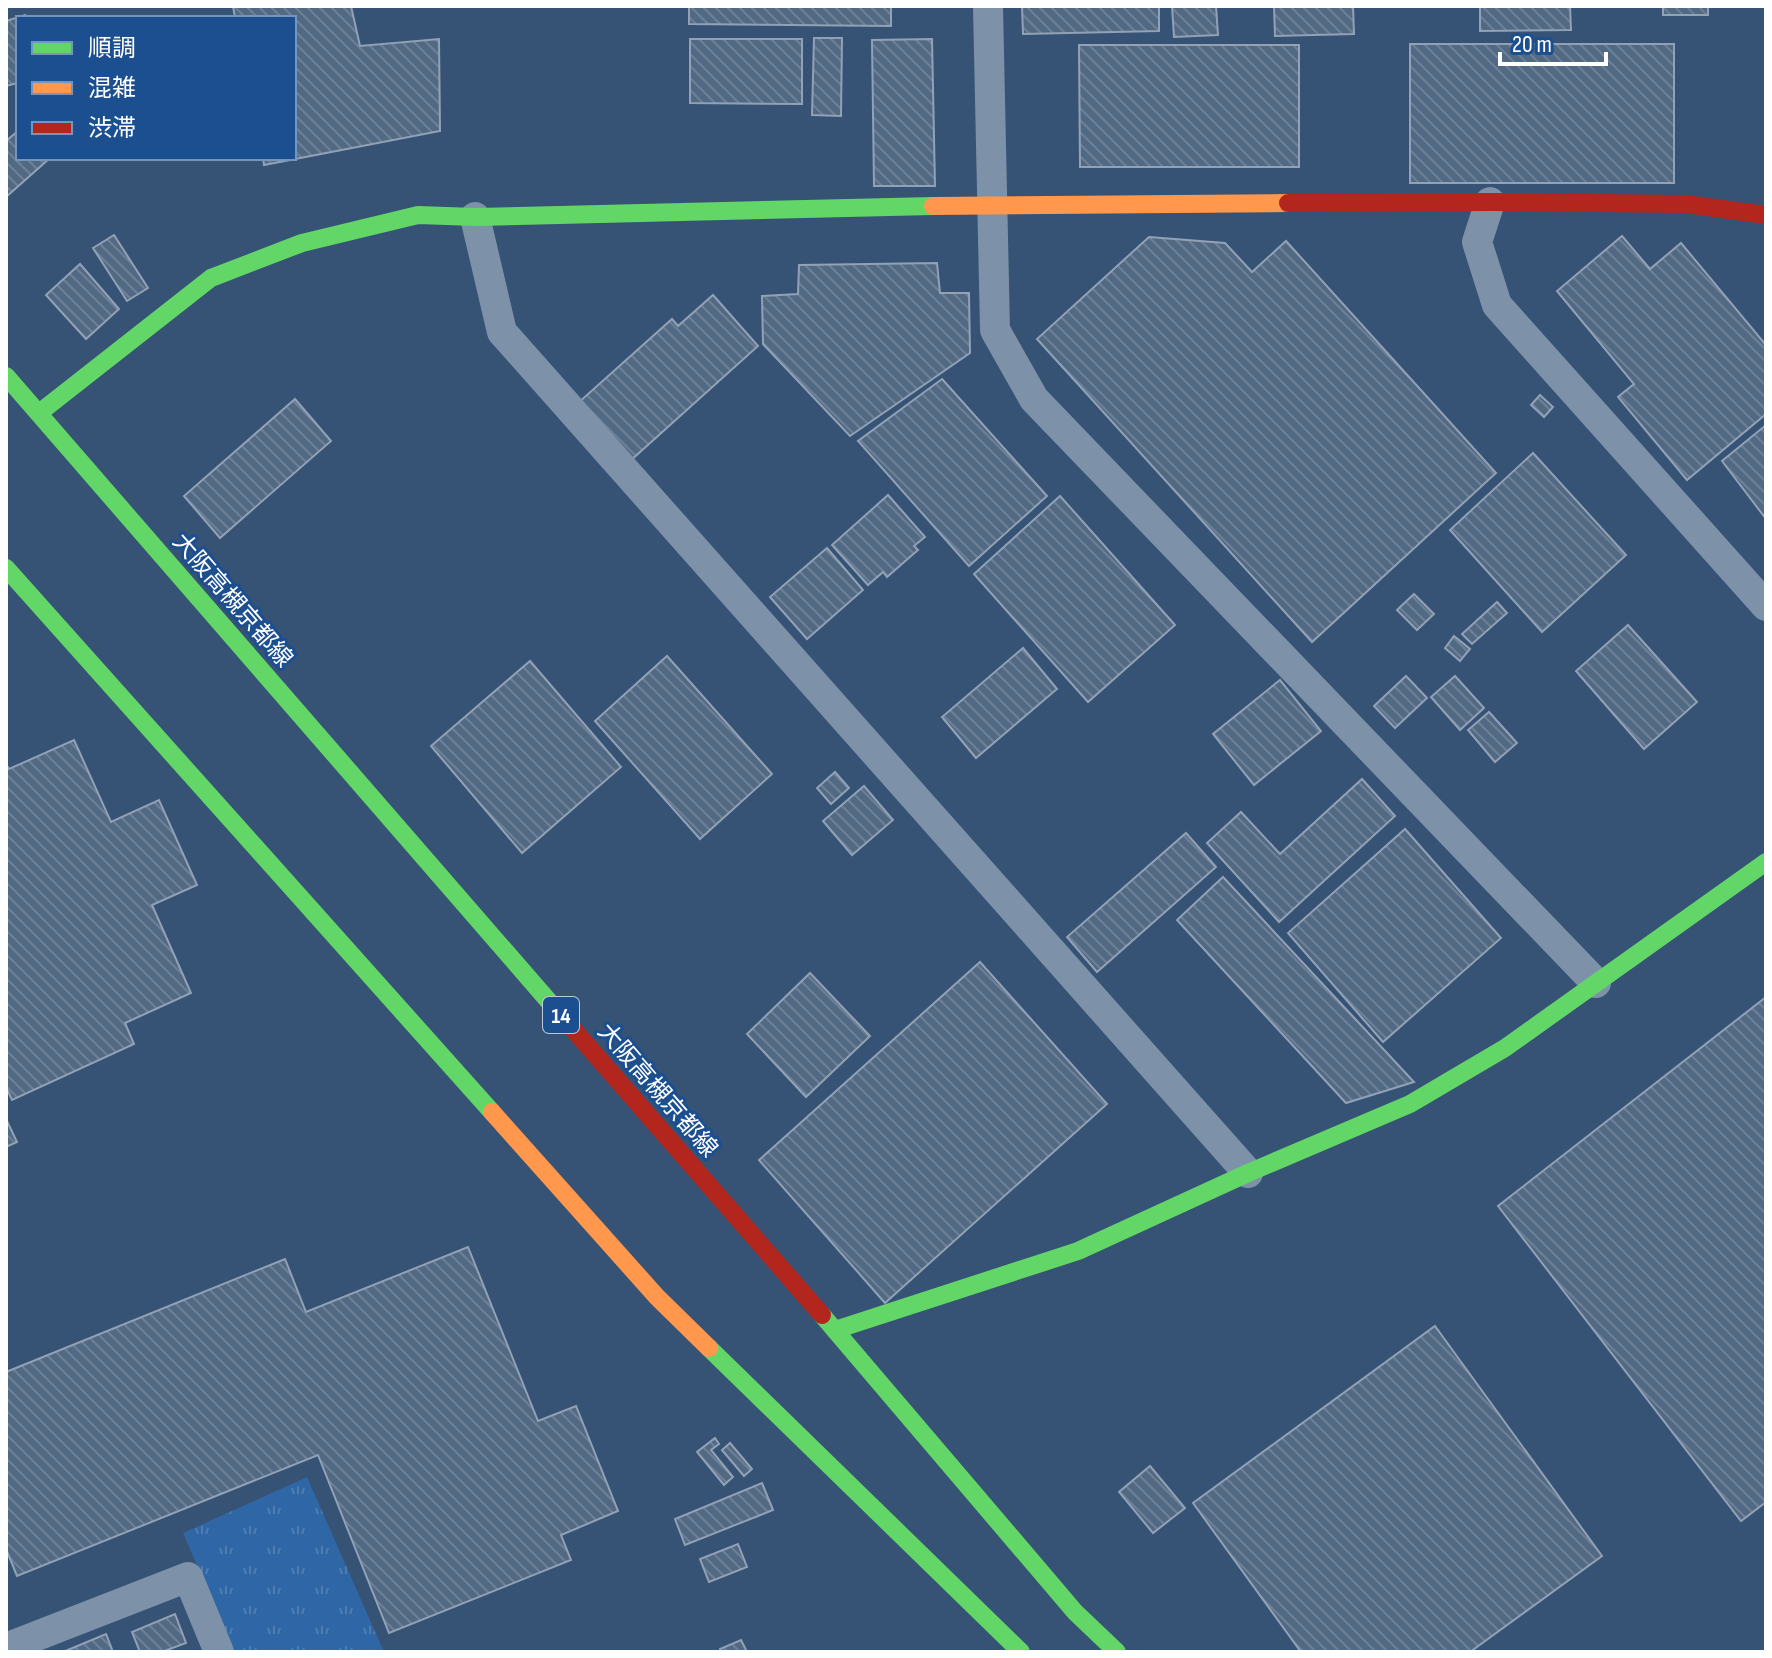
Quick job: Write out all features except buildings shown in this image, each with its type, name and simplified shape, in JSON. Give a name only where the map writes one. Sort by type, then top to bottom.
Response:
[{"type":"main road","points":[[39,413],[211,278],[302,243],[418,215],[475,217],[992,205],[1490,202],[1685,204],[1766,215]]},
{"type":"main road","name":"大阪高槻京都線","points":[[6,376],[835,1330],[1075,1612],[1117,1652]]},
{"type":"main road","points":[[6,568],[657,1297],[1021,1652]]},
{"type":"main road","points":[[835,1330],[1078,1251],[1248,1173],[1410,1104],[1505,1048],[1766,862]]},
{"type":"street","points":[[988,6],[995,330],[1034,399],[1596,983]]},
{"type":"street","points":[[1490,202],[1477,242],[1497,305],[1766,606]]},
{"type":"street","points":[[475,217],[502,332],[1248,1173]]},
{"type":"street","points":[[14,1638],[188,1577],[219,1652]]},
{"type":"green space","points":[[307,1477],[384,1652],[235,1652],[183,1533]]},
{"type":"traffic: fast","points":[[39,413],[211,278],[302,243],[418,215],[475,217],[933,206]]},
{"type":"traffic: fast","points":[[6,376],[552,1005]]},
{"type":"traffic: fast","points":[[6,568],[492,1112]]},
{"type":"traffic: fast","points":[[835,1330],[1078,1251],[1248,1173],[1410,1104],[1505,1048],[1766,862]]},
{"type":"traffic: fast","points":[[822,1315],[1075,1612],[1117,1652]]},
{"type":"traffic: fast","points":[[709,1348],[1021,1652]]},
{"type":"traffic: slow","points":[[933,206],[1288,203]]},
{"type":"traffic: slow","points":[[492,1112],[657,1297],[709,1348]]},
{"type":"traffic: jam","points":[[1288,203],[1685,204],[1766,215]]},
{"type":"traffic: jam","points":[[552,1005],[822,1315]]}]
